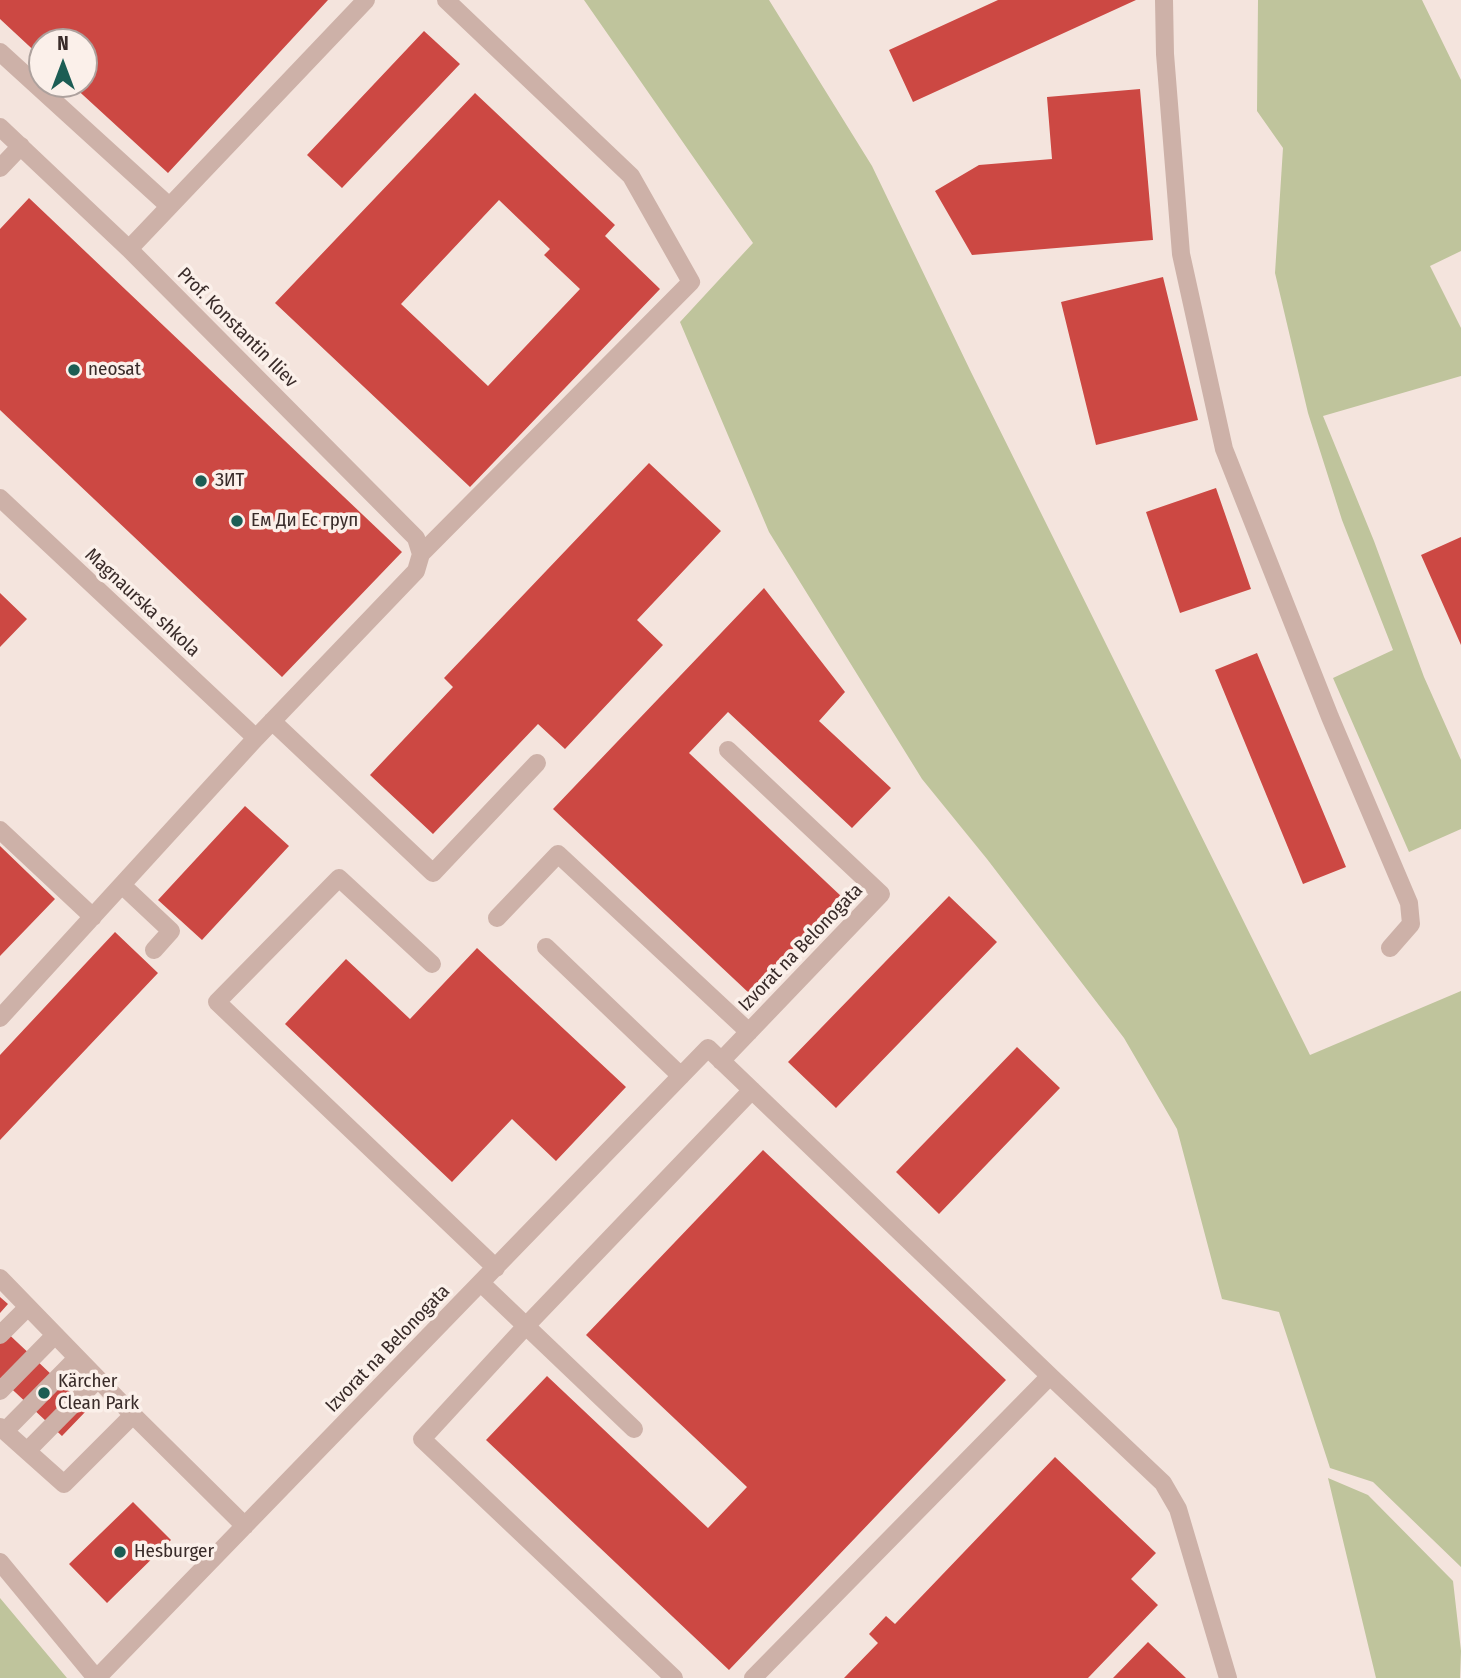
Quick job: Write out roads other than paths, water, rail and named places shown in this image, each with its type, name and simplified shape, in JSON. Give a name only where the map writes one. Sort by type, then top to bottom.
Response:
[{"type":"street","points":[[129,249],[366,0]]},
{"type":"street","points":[[0,1018],[419,562],[691,282],[631,176],[446,0]]},
{"type":"street","points":[[1164,0],[1165,54],[1181,254],[1224,449],[1330,718],[1409,903],[1411,924],[1390,948]]},
{"type":"street","points":[[0,52],[169,206]]},
{"type":"street","name":"Prof. Konstantin Iliev","points":[[0,127],[129,249],[416,538],[419,562]]},
{"type":"street","points":[[0,168],[20,146]]},
{"type":"street","name":"Magnaurska shkola","points":[[0,498],[256,738]]},
{"type":"street","points":[[272,721],[433,873],[537,763]]},
{"type":"street","name":"Izvorat na Belonogata","points":[[96,1678],[482,1284],[681,1076],[749,1032],[881,894],[729,750]]},
{"type":"street","points":[[0,830],[93,917]]},
{"type":"street","points":[[497,918],[558,854],[749,1032]]},
{"type":"street","points":[[432,964],[340,878],[217,1002],[496,1268]]},
{"type":"street","points":[[122,886],[171,931],[154,950]]},
{"type":"street","points":[[545,947],[681,1076]]},
{"type":"street","points":[[715,1055],[1163,1483],[1178,1508],[1228,1678]]},
{"type":"street","points":[[674,1678],[422,1438],[752,1090]]},
{"type":"street","points":[[0,1278],[246,1526]]},
{"type":"street","points":[[482,1284],[634,1429]]},
{"type":"street","points":[[0,1335],[28,1307]]},
{"type":"street","points":[[0,1391],[55,1335]]},
{"type":"street","points":[[77,1358],[2,1429],[64,1484],[133,1415]]},
{"type":"street","points":[[753,1678],[1050,1376]]},
{"type":"street","points":[[27,1451],[98,1379]]},
{"type":"street","points":[[0,1562],[96,1678]]},
{"type":"place","name":"neosat","points":[[74,370]]},
{"type":"place","name":"ЗИТ","points":[[201,481]]},
{"type":"place","name":"Ем Ди Ес груп","points":[[237,521]]},
{"type":"place","name":"Kärcher Clean Park","points":[[44,1393]]},
{"type":"place","name":"Hesburger","points":[[120,1552]]}]
